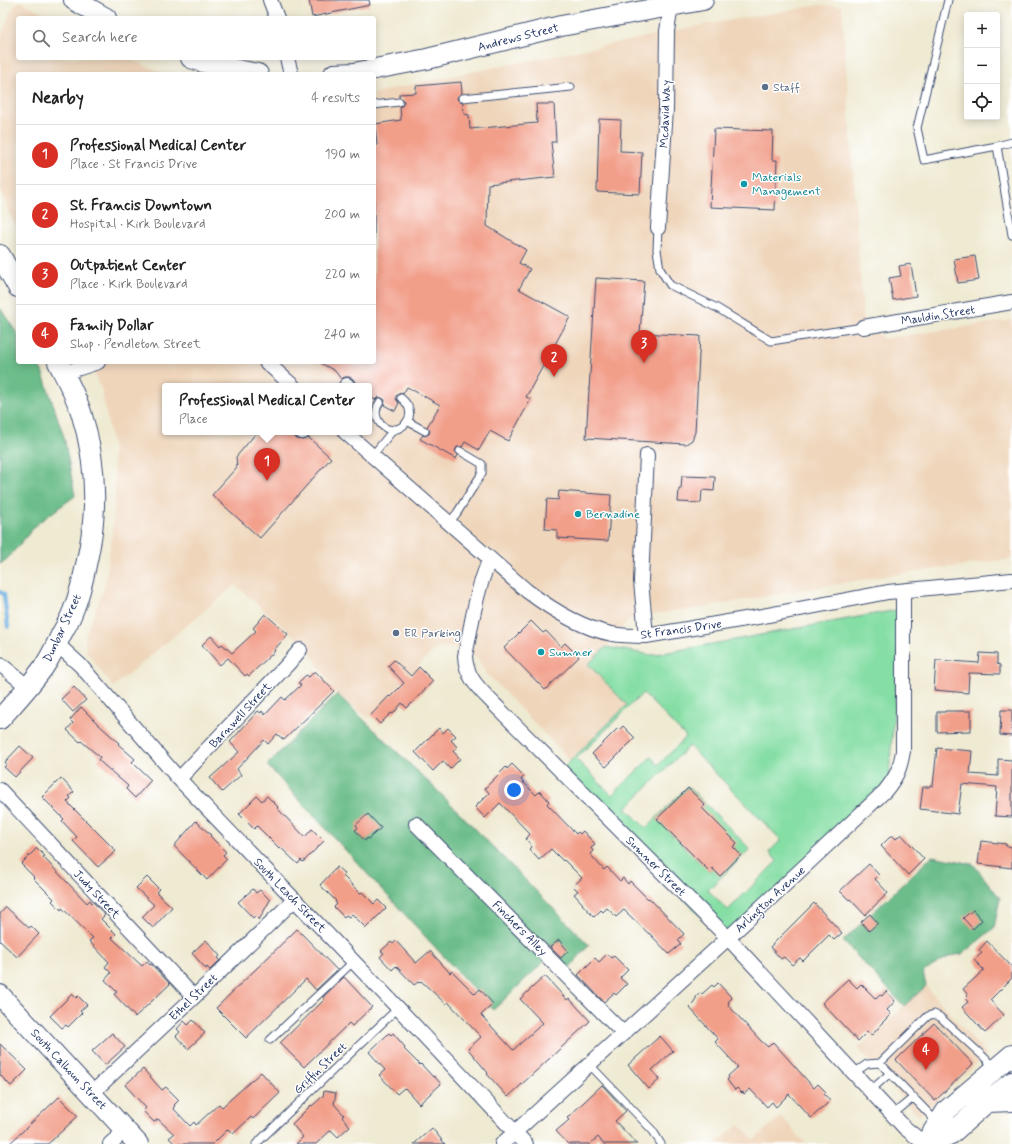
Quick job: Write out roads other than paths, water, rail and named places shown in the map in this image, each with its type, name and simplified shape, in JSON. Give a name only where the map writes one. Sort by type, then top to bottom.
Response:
[{"type":"highway","points":[[988,1101],[1012,1100]]},
{"type":"street","points":[[74,0],[102,16]]},
{"type":"street","points":[[270,0],[276,16]]},
{"type":"street","name":"Andrews Street","points":[[364,72],[427,59],[561,26],[672,3],[703,0]]},
{"type":"street","name":"Mcdavid Way","points":[[658,228],[666,109],[667,31],[672,3]]},
{"type":"street","points":[[197,60],[248,72]]},
{"type":"street","points":[[288,60],[290,72]]},
{"type":"street","points":[[0,255],[16,283]]},
{"type":"street","name":"Mauldin Street","points":[[863,327],[1012,302]]},
{"type":"street","points":[[61,368],[86,364]]},
{"type":"street","points":[[268,364],[290,383]]},
{"type":"street","name":"Dunbar Street","points":[[0,719],[44,667],[57,644],[73,611],[82,584],[91,544],[95,485],[88,439],[78,402],[61,368]]},
{"type":"street","name":"St Francis Drive","points":[[348,435],[490,560],[538,599],[572,620],[612,634],[646,636],[763,616],[888,592],[1012,580]]},
{"type":"street","points":[[646,636],[641,581],[647,455]]},
{"type":"street","name":"Sumner Street","points":[[490,560],[482,576],[465,656],[465,662],[470,677],[496,706],[728,938],[892,1115],[925,1144]]},
{"type":"street","name":"Arlington Avenue","points":[[502,1144],[728,938],[886,791],[896,778],[901,764],[903,751],[903,591]]},
{"type":"street","name":"South Leach Street","points":[[57,644],[80,665],[179,779],[354,961],[526,1144]]},
{"type":"street","name":"Barnwell Street","points":[[179,779],[300,650]]},
{"type":"street","points":[[0,664],[28,687]]},
{"type":"street","name":"Judy Street","points":[[0,790],[194,997]]},
{"type":"street","name":"Finchers Alley","points":[[416,824],[624,1032]]},
{"type":"street","name":"Ethel Street","points":[[92,1093],[294,900]]},
{"type":"street","name":"South Calhoun Street","points":[[0,994],[132,1137]]},
{"type":"street","points":[[925,1144],[947,1110],[1012,1055]]},
{"type":"street","points":[[925,1144],[951,1134],[1012,1082]]},
{"type":"street","points":[[110,1144],[132,1137]]},
{"type":"lane","points":[[948,0],[917,128],[924,160],[1012,142]]},
{"type":"lane","points":[[462,98],[571,87]]},
{"type":"lane","points":[[376,105],[399,102]]},
{"type":"lane","points":[[997,146],[1012,235]]},
{"type":"lane","points":[[658,228],[657,250],[660,269],[670,285],[716,308],[771,341],[863,327]]},
{"type":"lane","points":[[380,402],[376,410],[378,421],[387,428],[394,429],[403,426],[409,416],[410,411],[406,401],[401,398]]},
{"type":"lane","points":[[407,421],[425,431]]},
{"type":"lane","points":[[372,456],[394,429]]},
{"type":"lane","points":[[449,523],[482,473],[482,464],[460,451]]},
{"type":"lane","points":[[270,1040],[354,961]]},
{"type":"lane","name":"Griffin Street","points":[[256,1144],[398,1008]]},
{"type":"lane","points":[[854,1074],[867,1064],[880,1063],[928,1016],[934,1014],[940,1017],[995,1069]]},
{"type":"lane","points":[[880,1063],[938,1123]]},
{"type":"lane","points":[[589,1064],[653,1131],[661,1144]]},
{"type":"lane","points":[[870,1091],[890,1073]]},
{"type":"lane","points":[[892,1115],[914,1098]]},
{"type":"waterway","points":[[0,592],[4,594],[8,627]]},
{"type":"place","name":"Staff","points":[[765,87]]},
{"type":"place","name":"Materials Management","points":[[744,184]]},
{"type":"place","name":"Outpatient Center","points":[[644,363]]},
{"type":"place","name":"St. Francis Downtown","points":[[554,377]]},
{"type":"place","name":"Professional Medical Center","points":[[267,481]]},
{"type":"place","name":"Bernadine","points":[[578,514]]},
{"type":"place","name":"ER Parking","points":[[396,633]]},
{"type":"place","name":"Sumner","points":[[541,652]]},
{"type":"place","name":"Family Dollar","points":[[926,1070]]}]
